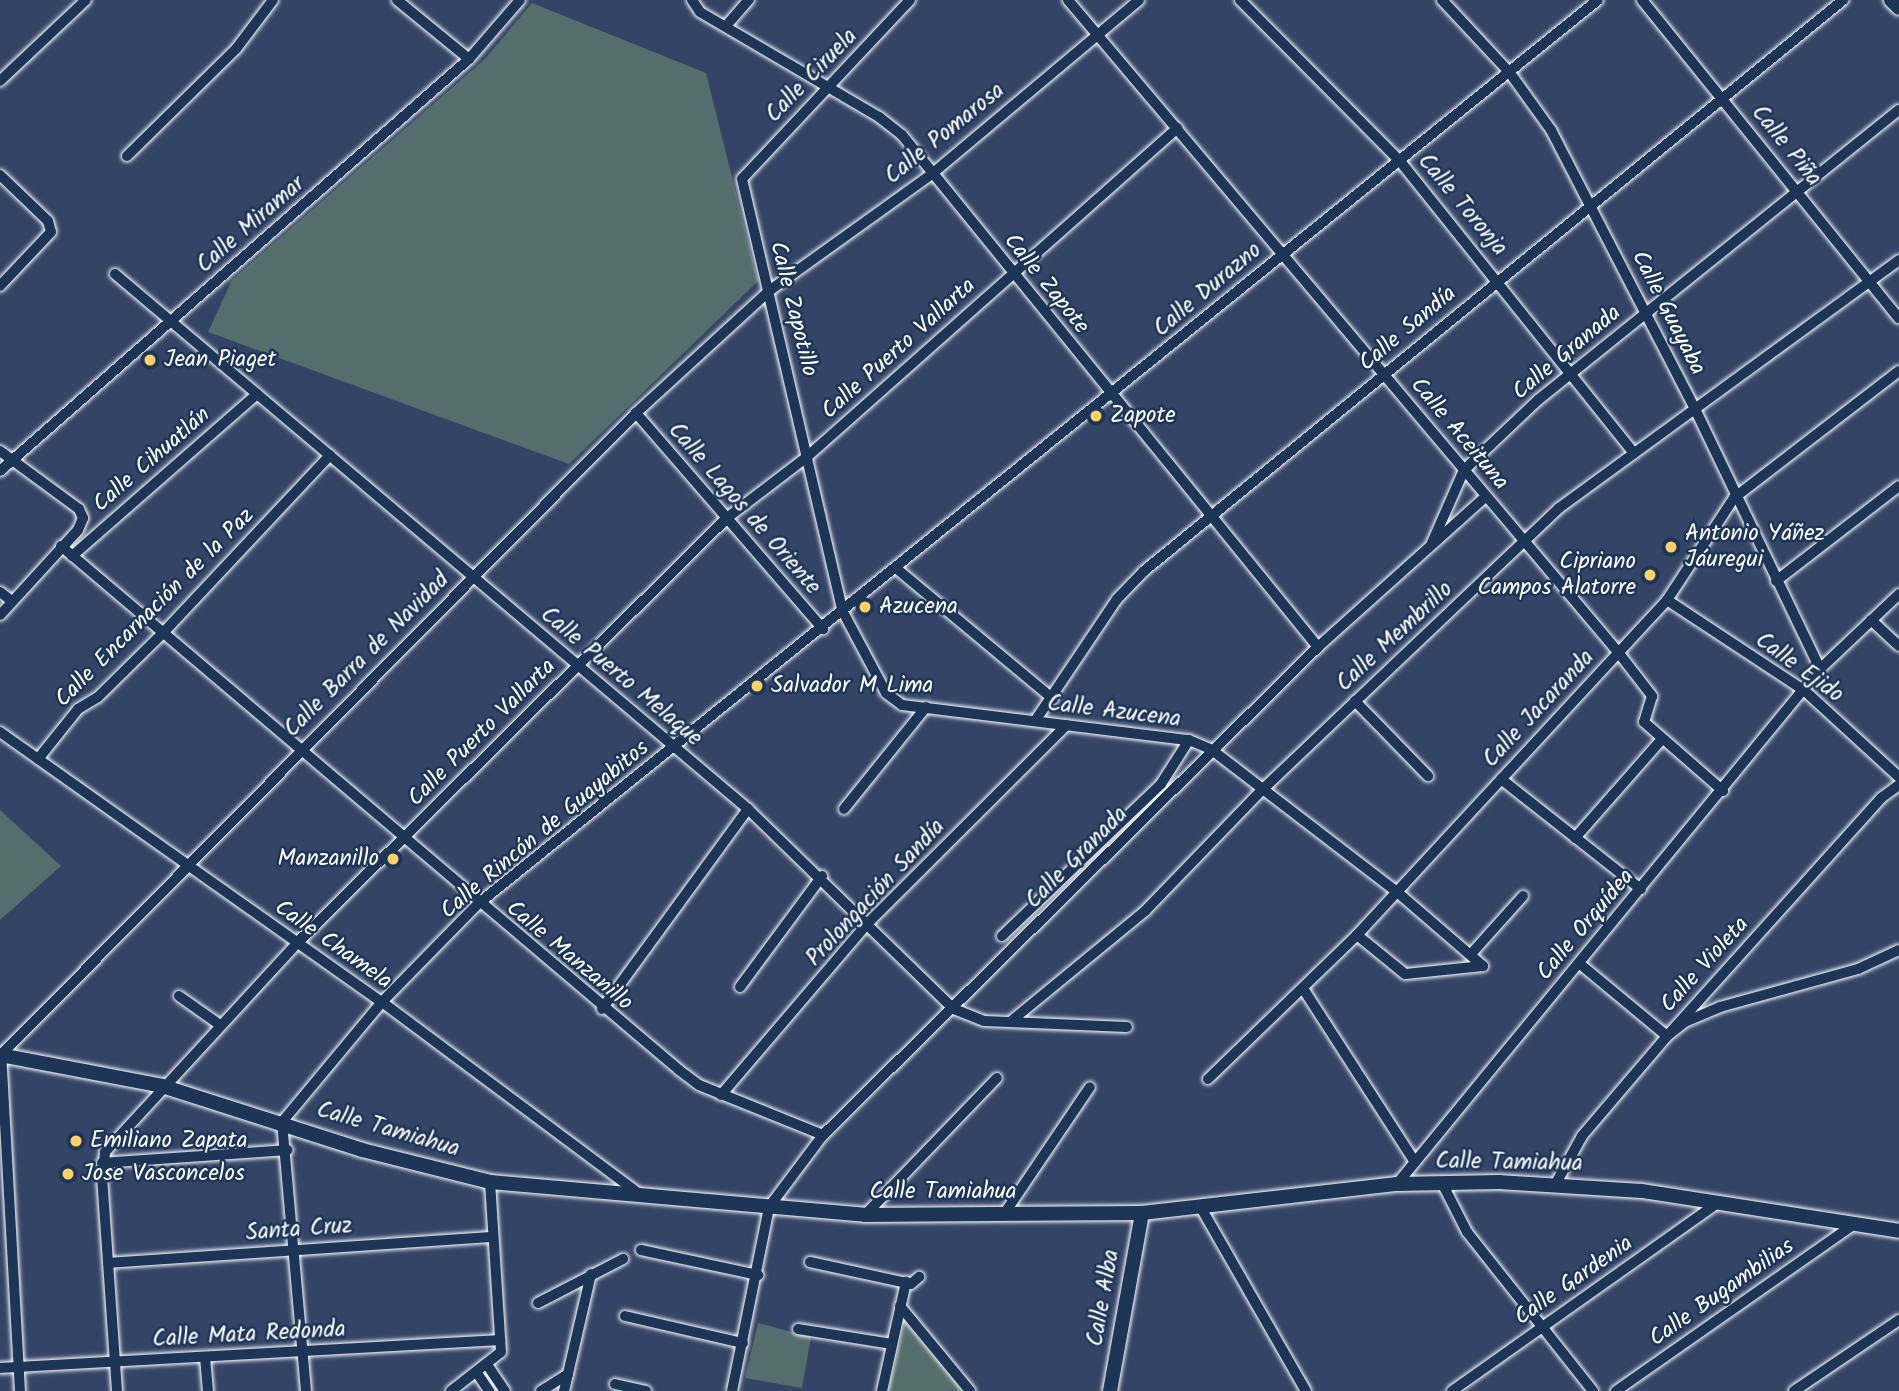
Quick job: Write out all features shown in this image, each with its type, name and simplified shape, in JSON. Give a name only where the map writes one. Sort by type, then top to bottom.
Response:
[{"type":"street","points":[[0,81],[86,0]]},
{"type":"street","points":[[127,156],[236,49],[273,0]]},
{"type":"street","points":[[397,0],[469,59]]},
{"type":"street","name":"Calle Miramar","points":[[0,471],[469,59],[520,0]]},
{"type":"street","points":[[726,26],[749,0]]},
{"type":"street","name":"Calle Ciruela","points":[[742,179],[910,0]]},
{"type":"street","name":"Calle Aceituna","points":[[1068,0],[1618,652],[1650,692],[1652,700],[1643,718],[1661,740],[1723,791]]},
{"type":"street","name":"Calle Pomarosa","points":[[769,291],[933,173],[1139,0]]},
{"type":"street","name":"Calle Toronja","points":[[1240,0],[1399,160],[1498,279],[1634,453]]},
{"type":"street","name":"Calle Guayaba","points":[[1443,0],[1510,73],[1551,131],[1695,409],[1734,498],[1820,669]]},
{"type":"street","name":"Calle Durazno","points":[[843,612],[1281,254],[1598,0]]},
{"type":"street","name":"Calle Piña","points":[[1642,0],[1899,318]]},
{"type":"street","name":"Calle Sandía","points":[[1035,721],[1053,699],[1117,599],[1211,516],[1498,279],[1843,0]]},
{"type":"street","points":[[1891,0],[1899,8]]},
{"type":"street","name":"Calle Zapote","points":[[693,3],[902,135],[1012,275],[1113,394],[1318,647]]},
{"type":"street","name":"Calle Granada","points":[[1428,552],[1464,470],[1571,373],[1899,110]]},
{"type":"street","name":"Calle Puerto Vallarta","points":[[102,1163],[106,1152],[162,1086],[297,943],[727,518],[808,456],[1177,128]]},
{"type":"street","points":[[0,175],[48,221],[51,232],[0,286]]},
{"type":"street","name":"Calle Zapotillo","points":[[742,179],[843,612]]},
{"type":"street","name":"Calle Membrillo","points":[[1010,1022],[1145,911],[1263,789],[1559,508],[1899,260]]},
{"type":"street","name":"Calle Puerto Melaque","points":[[115,274],[748,808],[822,876],[954,1009],[984,1021],[1128,1027]]},
{"type":"street","name":"Calle Barra de Navidad","points":[[0,1055],[472,575],[636,413],[769,291]]},
{"type":"street","name":"Calle Jacaranda","points":[[1208,1079],[1304,990],[1667,600],[1734,498],[1899,371]]},
{"type":"street","name":"Calle Cihuatlán","points":[[72,556],[257,394]]},
{"type":"street","name":"Calle Lagos de Oriente","points":[[636,413],[823,629]]},
{"type":"street","points":[[0,451],[11,460]]},
{"type":"street","name":"Calle Encarnación de la Paz","points":[[38,759],[78,709],[98,697],[163,633],[330,455]]},
{"type":"street","name":"Calle Cihuatlán","points":[[0,615],[83,518],[79,509],[11,460]]},
{"type":"street","points":[[1776,581],[1899,486]]},
{"type":"street","name":"Calle Granada","points":[[769,1208],[823,1135],[954,1009],[1318,647],[1428,552],[1486,496]]},
{"type":"street","name":"Calle Manzanillo","points":[[61,546],[602,1009],[699,1085],[823,1135]]},
{"type":"street","points":[[897,569],[1053,699]]},
{"type":"street","points":[[0,593],[12,601]]},
{"type":"street","name":"Calle Orquídea","points":[[1397,1184],[1723,791],[1820,669],[1899,594]]},
{"type":"street","name":"Calle Ejido","points":[[1667,600],[1805,691],[1899,777]]},
{"type":"street","name":"Calle Rincón de Guayabitos","points":[[282,1122],[382,1002],[478,904],[843,612]]},
{"type":"street","name":"Calle Azucena","points":[[843,612],[886,693],[902,705],[1189,740],[1212,750],[1396,891],[1483,966],[1405,974],[1357,934]]},
{"type":"street","points":[[1871,620],[1899,646]]},
{"type":"street","points":[[1355,701],[1428,776]]},
{"type":"street","points":[[844,809],[926,707]]},
{"type":"street","name":"Prolongación Sandía","points":[[721,1095],[869,922],[1067,725]]},
{"type":"street","name":"Calle Chamela","points":[[0,732],[382,1002],[641,1194]]},
{"type":"street","points":[[1002,936],[1161,784],[1189,740]]},
{"type":"street","points":[[1575,838],[1661,740]]},
{"type":"street","points":[[1500,779],[1641,890]]},
{"type":"street","name":"Calle Violeta","points":[[1555,1185],[1581,1136],[1667,1036],[1881,798],[1899,785]]},
{"type":"street","points":[[602,1009],[748,808]]},
{"type":"street","points":[[740,987],[822,876]]},
{"type":"street","points":[[1471,954],[1523,896]]},
{"type":"street","points":[[1580,964],[1667,1036],[1685,1022],[1720,1007],[1858,970],[1899,950]]},
{"type":"street","points":[[1304,990],[1415,1162]]},
{"type":"street","points":[[179,996],[220,1025]]},
{"type":"street","points":[[0,1055],[20,1391]]},
{"type":"street","name":"Calle Tamiahua","points":[[0,1055],[162,1086],[282,1122],[362,1150],[490,1182],[769,1208],[865,1215],[1142,1213],[1397,1184],[1555,1185],[1718,1203],[1850,1227],[1899,1231]]},
{"type":"street","points":[[865,1215],[997,1077]]},
{"type":"street","points":[[1004,1214],[1090,1087]]},
{"type":"street","points":[[282,1122],[288,1150],[306,1391]]},
{"type":"street","points":[[117,1391],[102,1163],[288,1150]]},
{"type":"street","points":[[451,1391],[498,1359],[500,1340],[490,1182]]},
{"type":"street","points":[[1443,1185],[1467,1232],[1593,1391]]},
{"type":"street","name":"Calle Gardenia","points":[[1451,1391],[1463,1388],[1543,1326],[1718,1203]]},
{"type":"street","points":[[1200,1206],[1306,1391]]},
{"type":"street","points":[[732,1391],[758,1275],[769,1208]]},
{"type":"street","name":"Calle Alba","points":[[1110,1391],[1142,1213]]},
{"type":"street","name":"Calle Bugambilias","points":[[1616,1391],[1850,1227]]},
{"type":"street","name":"Santa Cruz","points":[[108,1263],[493,1237]]},
{"type":"street","points":[[641,1250],[758,1275]]},
{"type":"street","points":[[538,1303],[623,1259]]},
{"type":"street","points":[[810,1262],[906,1282],[919,1277]]},
{"type":"street","points":[[565,1391],[591,1274]]},
{"type":"street","points":[[882,1391],[906,1282]]},
{"type":"street","points":[[900,1306],[970,1391]]},
{"type":"street","points":[[625,1316],[743,1343]]},
{"type":"street","points":[[1794,1391],[1899,1320]]},
{"type":"street","points":[[798,1329],[892,1344]]},
{"type":"street","name":"Calle Mata Redonda","points":[[0,1368],[500,1340]]},
{"type":"street","points":[[205,1357],[208,1391]]},
{"type":"street","points":[[488,1366],[505,1391]]},
{"type":"street","points":[[477,1373],[489,1391]]},
{"type":"street","points":[[541,1391],[568,1374]]},
{"type":"street","points":[[615,1384],[646,1391]]},
{"type":"green space","points":[[532,3],[706,73],[758,281],[569,464],[208,332],[232,280],[485,59]]},
{"type":"green space","points":[[0,810],[61,866],[0,920]]},
{"type":"green space","points":[[905,1322],[963,1391],[888,1391]]},
{"type":"green space","points":[[758,1323],[811,1337],[802,1388],[745,1378]]},
{"type":"place","name":"Jean Piaget","points":[[150,360]]},
{"type":"place","name":"Zapote","points":[[1096,416]]},
{"type":"place","name":"Antonio Yáñez Jáuregui","points":[[1671,547]]},
{"type":"place","name":"Cipriano Campos Alatorre","points":[[1650,575]]},
{"type":"place","name":"Azucena","points":[[865,607]]},
{"type":"place","name":"Salvador M Lima","points":[[757,686]]},
{"type":"place","name":"Manzanillo","points":[[393,859]]},
{"type":"place","name":"Emiliano Zapata","points":[[76,1141]]},
{"type":"place","name":"Jose Vasconcelos","points":[[68,1174]]}]
